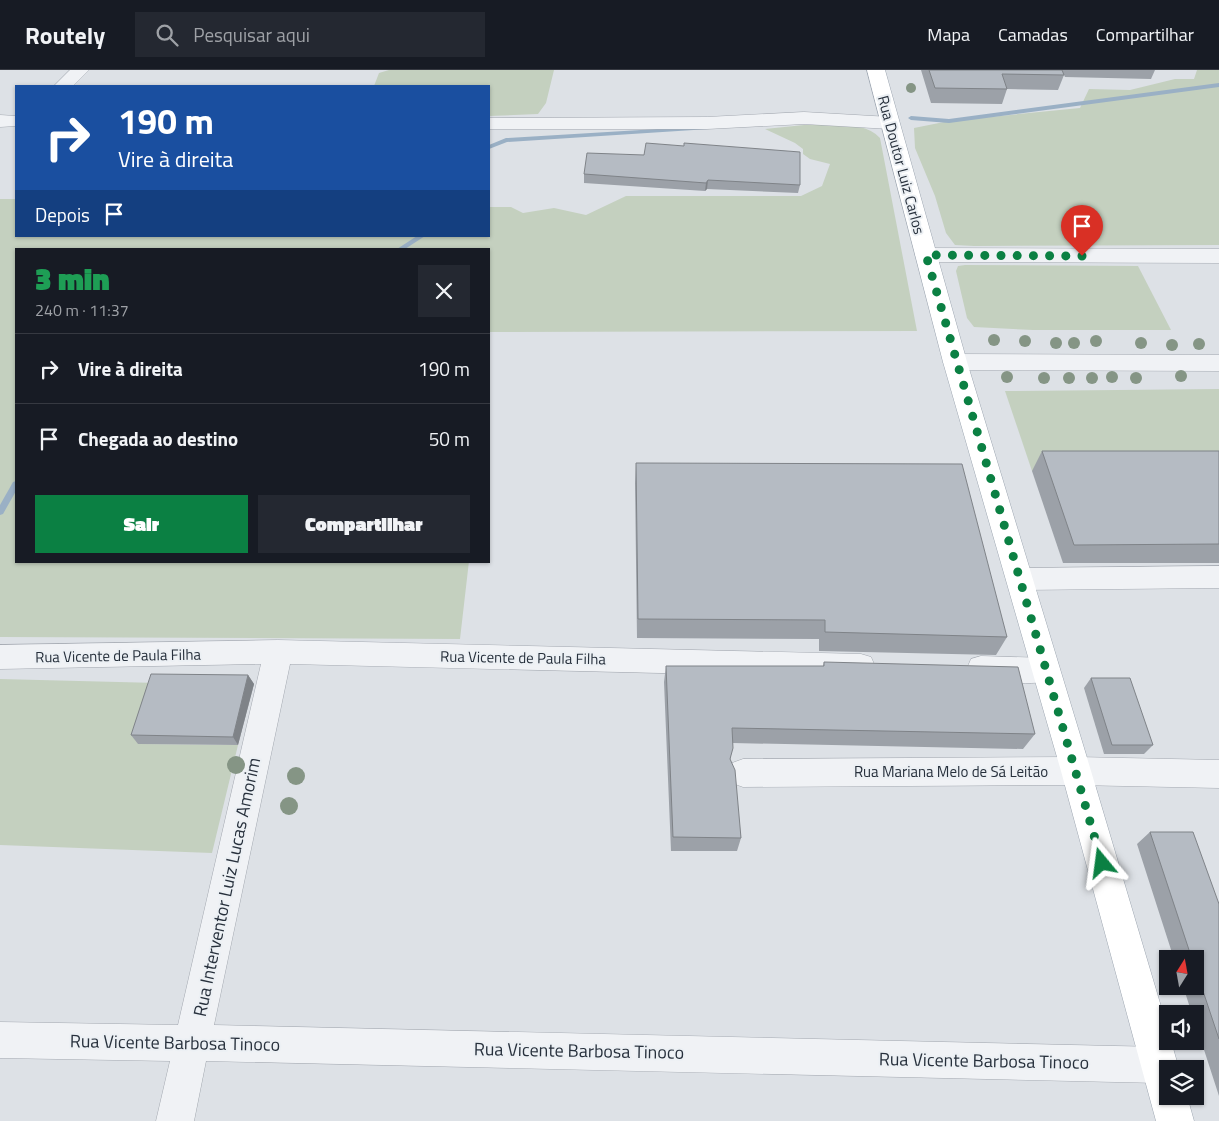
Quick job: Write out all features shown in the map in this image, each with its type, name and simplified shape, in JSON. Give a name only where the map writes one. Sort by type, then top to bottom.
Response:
[{"type":"main road","name":"Rua Doutor Luiz Carlos","points":[[876,70],[955,362],[1076,771],[1159,1064]]},
{"type":"main road","name":"Rua Doutor Luiz Carlos","points":[[1171,1105],[1175,1121]]},
{"type":"street","points":[[64,85],[80,70]]},
{"type":"street","points":[[490,124],[707,123],[804,118],[890,123]]},
{"type":"street","points":[[0,121],[15,121]]},
{"type":"street","points":[[926,255],[1219,256]]},
{"type":"street","points":[[955,362],[1219,363]]},
{"type":"street","points":[[1020,579],[1219,577]]},
{"type":"street","name":"Rua Vicente de Paula Filha","points":[[0,657],[278,652],[887,666]]},
{"type":"street","name":"Rua Interventor Luiz Lucas Amorim","points":[[175,1121],[278,652]]},
{"type":"street","points":[[957,668],[1046,670]]},
{"type":"street","name":"Rua Mariana Melo de Sá Leitão","points":[[743,773],[1076,771],[1219,774]]},
{"type":"street","name":"Rua Vicente Barbosa Tinoco","points":[[0,1040],[193,1042],[1159,1085]]},
{"type":"green space","points":[[389,70],[554,70],[546,103],[538,114],[490,116],[490,85],[374,85],[379,73]]},
{"type":"green space","points":[[1197,70],[1219,70],[1219,245],[974,246],[955,245],[946,233],[935,196],[915,148],[914,128],[949,121],[1080,108],[1089,89],[1130,90],[1175,79],[1194,79]]},
{"type":"green space","points":[[804,125],[845,125],[864,128],[880,138],[917,331],[490,332],[490,248],[15,248],[15,563],[469,563],[460,639],[0,637],[0,199],[15,199],[15,237],[490,237],[490,207],[511,207],[523,213],[554,208],[586,215],[626,196],[801,196],[822,186],[830,164],[810,159],[803,154],[803,149],[795,143],[765,129]]},
{"type":"green space","points":[[958,266],[1138,266],[1171,330],[1033,330],[974,327],[967,318],[956,271]]},
{"type":"green space","points":[[1219,389],[1219,469],[1032,471],[1005,391]]},
{"type":"green space","points":[[0,679],[158,683],[139,744],[238,745],[212,853],[0,845]]},
{"type":"building","points":[[929,70],[1062,70],[1064,75],[1002,74],[1007,89],[935,88]]},
{"type":"building","points":[[646,143],[684,146],[684,143],[800,152],[800,185],[708,180],[706,183],[584,174],[587,153],[644,155]]},
{"type":"building","points":[[1042,451],[1219,451],[1219,544],[1074,545]]},
{"type":"building","points":[[636,463],[962,464],[1007,637],[825,632],[825,620],[638,619]]},
{"type":"building","points":[[824,662],[1018,667],[1035,734],[732,728],[733,748],[730,759],[735,770],[741,838],[673,837],[666,666],[824,666]]},
{"type":"building","points":[[151,674],[248,675],[233,737],[131,735]]},
{"type":"building","points":[[1091,678],[1130,678],[1153,745],[1112,745]]},
{"type":"building","points":[[1150,832],[1193,832],[1219,904],[1219,1039],[1204,994],[1204,950],[1189,950]]},
{"type":"waterway","points":[[911,118],[949,121],[1219,85]]},
{"type":"waterway","points":[[490,147],[506,140],[707,128]]},
{"type":"waterway","points":[[402,248],[420,237]]},
{"type":"waterway","points":[[0,512],[15,486]]},
{"type":"route","points":[[1082,256],[926,255],[955,362],[1102,863]]}]
